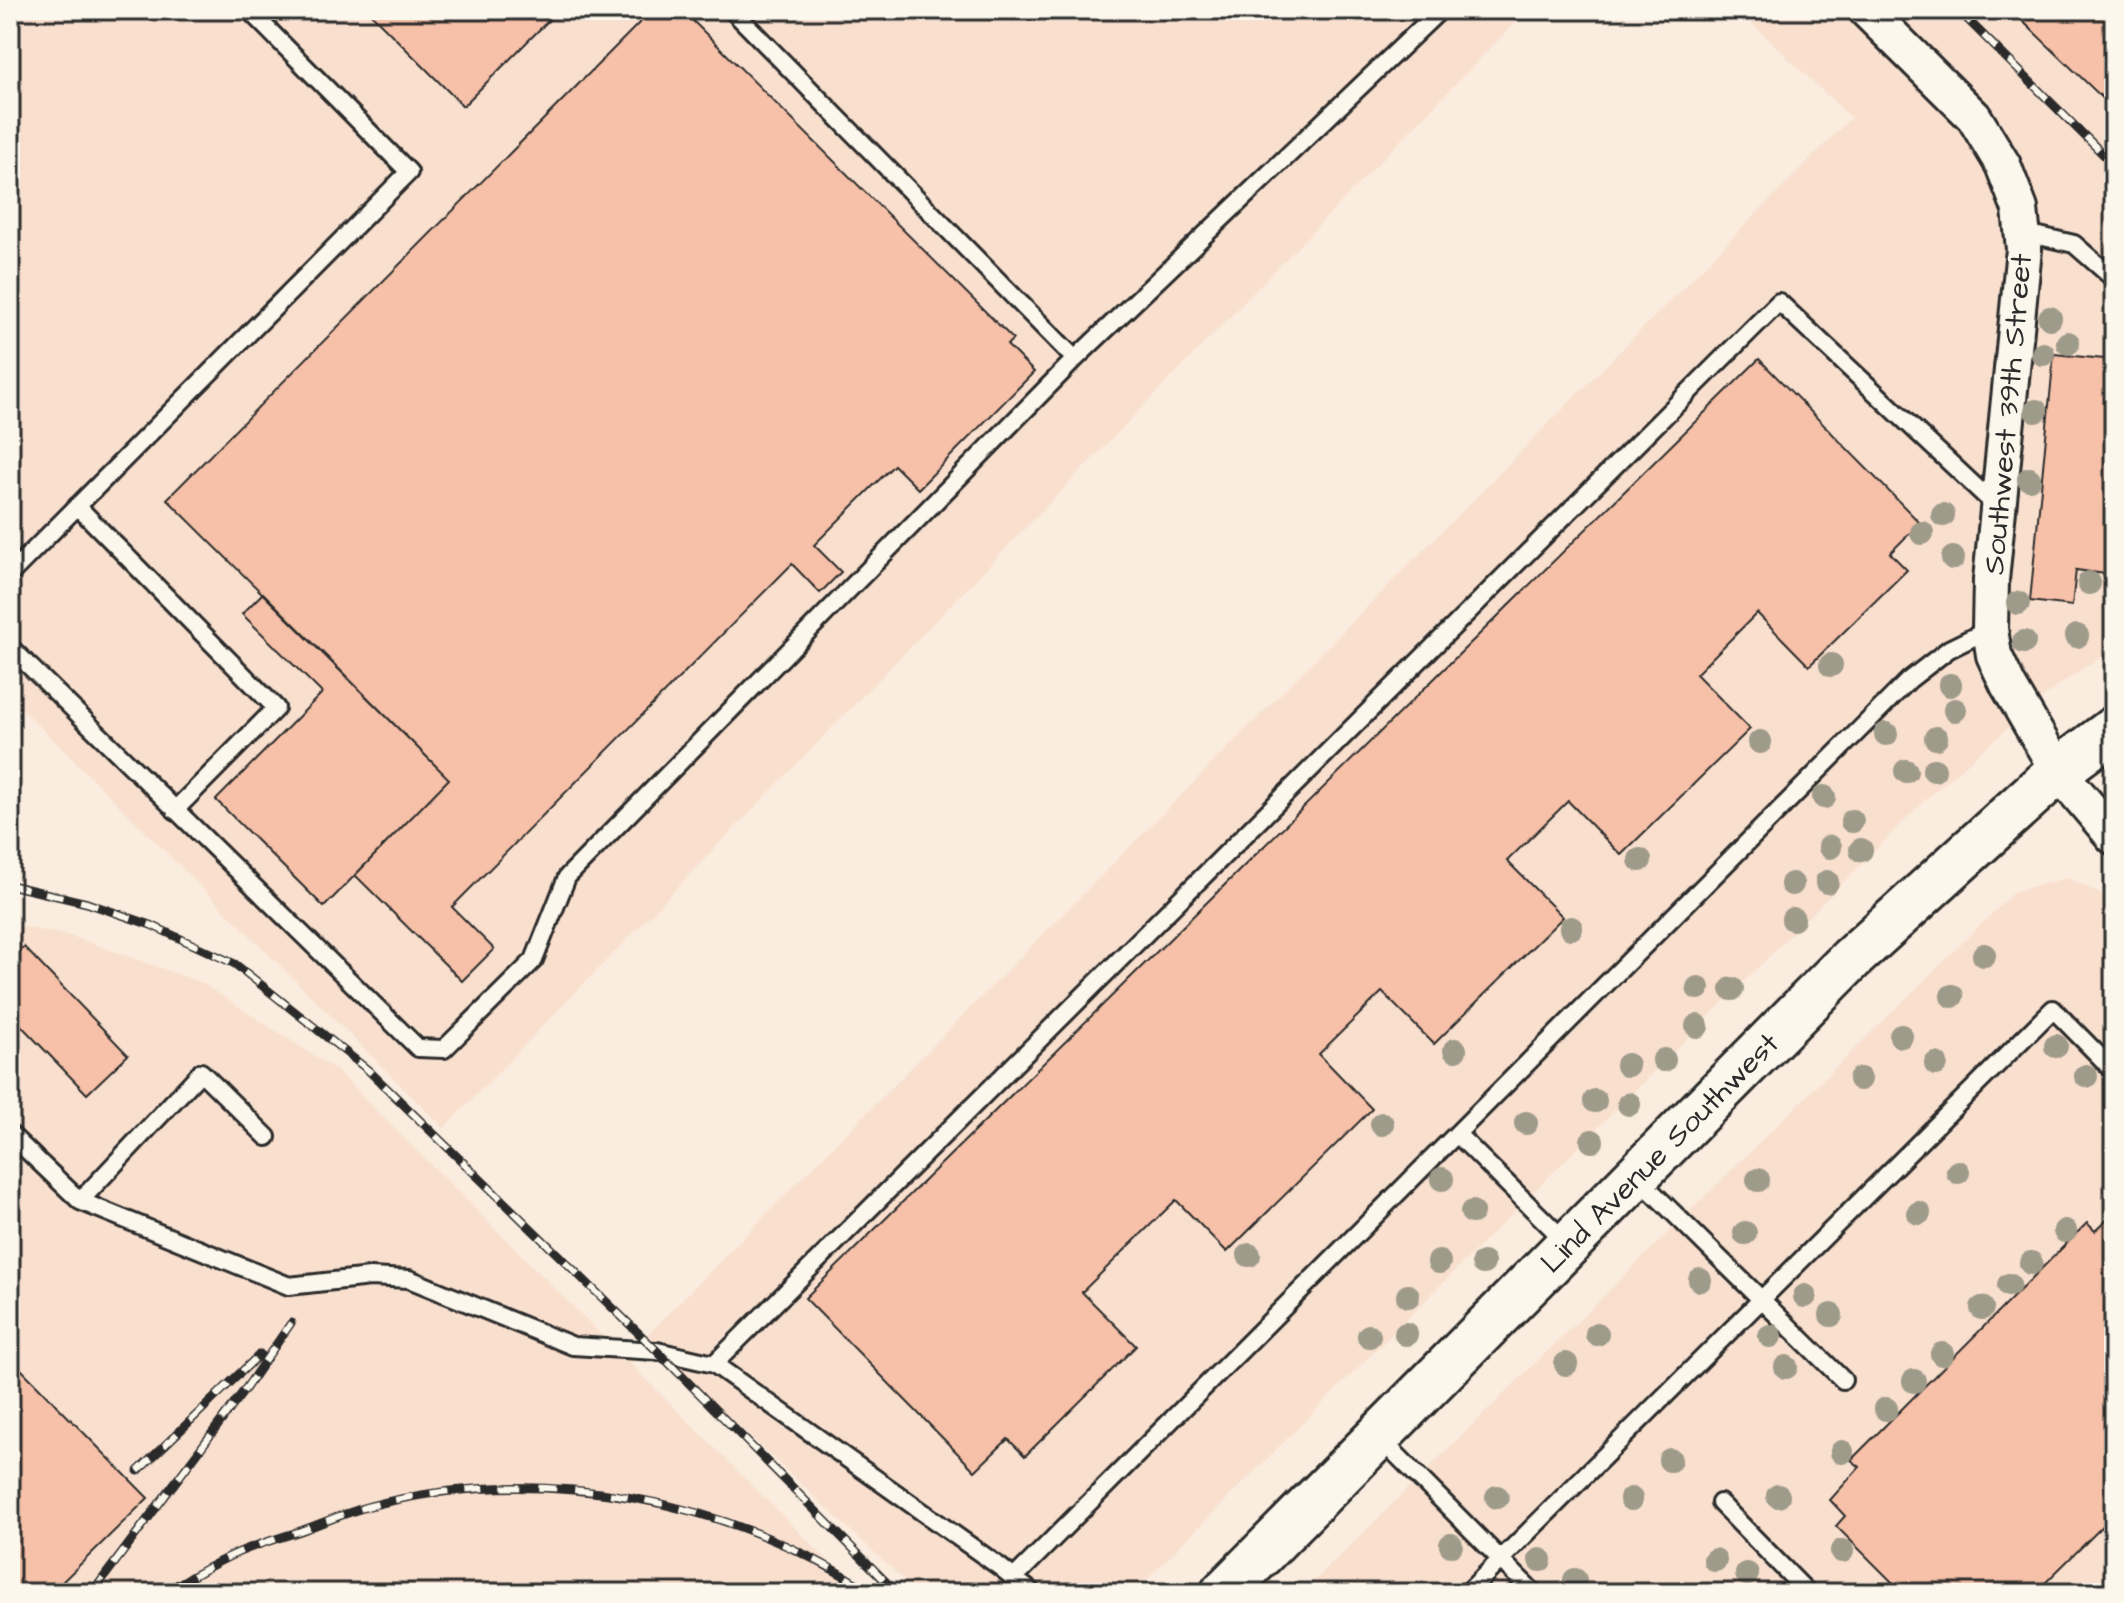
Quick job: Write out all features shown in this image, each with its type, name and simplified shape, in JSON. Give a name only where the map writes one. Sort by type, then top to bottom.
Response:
[{"type":"main road","name":"Lind Avenue Southwest","points":[[1223,1593],[1851,959],[2058,771],[2114,729]]},
{"type":"street","name":"Southwest 39th Street","points":[[1866,10],[1974,117],[2003,165],[2020,209],[2024,249],[1991,580],[1990,629],[1994,655],[2008,685],[2058,771],[2114,837]]},
{"type":"lane","points":[[10,574],[409,172],[249,10]]},
{"type":"lane","points":[[732,10],[1075,359]]},
{"type":"lane","points":[[10,647],[418,1048],[444,1049],[534,960],[567,877],[1075,359],[1440,10]]},
{"type":"lane","points":[[2022,232],[2074,244],[2114,279]]},
{"type":"lane","points":[[714,1364],[1779,302],[1998,508]]},
{"type":"lane","points":[[77,506],[276,708],[175,810]]},
{"type":"lane","points":[[1014,1578],[1909,680],[1949,649],[1990,629]]},
{"type":"lane","points":[[1467,1593],[2053,1009],[2114,1071]]},
{"type":"lane","points":[[80,1201],[201,1072],[267,1137]]},
{"type":"lane","points":[[10,1134],[80,1201],[289,1286],[370,1277],[409,1279],[573,1346],[657,1351],[714,1364],[1033,1593]]},
{"type":"lane","points":[[1457,1134],[1569,1245]]},
{"type":"lane","points":[[1637,1177],[1843,1380]]},
{"type":"lane","points":[[1378,1436],[1534,1593]]},
{"type":"lane","points":[[1720,1503],[1808,1593]]},
{"type":"shaded area","points":[[10,10],[1527,10],[444,1128],[10,697]]},
{"type":"shaded area","points":[[1738,10],[2114,10],[2114,647],[2052,690],[1927,798],[1133,1593],[918,1593],[644,1338],[1851,118]]},
{"type":"shaded area","points":[[2067,878],[2114,900],[2114,1593],[1302,1593],[2014,892]]},
{"type":"shaded area","points":[[10,924],[74,937],[202,983],[336,1070],[860,1593],[10,1593]]},
{"type":"building","points":[[367,10],[559,10],[463,106]]},
{"type":"building","points":[[652,10],[682,10],[1013,339],[1007,345],[1034,372],[918,489],[894,465],[814,545],[841,572],[820,593],[792,564],[452,907],[494,949],[462,981],[355,875],[449,779],[167,499]]},
{"type":"building","points":[[2011,10],[2114,10],[2114,109]]},
{"type":"building","points":[[2054,354],[2114,360],[2113,575],[2076,570],[2072,606],[2030,601]]},
{"type":"building","points":[[1759,359],[1920,523],[1890,553],[1907,570],[1809,666],[1757,613],[1696,674],[1750,729],[1621,855],[1568,801],[1507,861],[1563,917],[1434,1044],[1382,992],[1319,1054],[1372,1109],[1227,1252],[1176,1200],[1082,1292],[1136,1346],[1025,1456],[1008,1439],[975,1471],[805,1298]]},
{"type":"building","points":[[263,593],[449,779],[324,907],[216,800],[322,693],[242,614]]},
{"type":"building","points":[[24,947],[128,1055],[87,1094],[10,1014],[10,961]]},
{"type":"building","points":[[2114,1213],[2114,1515],[2035,1593],[1903,1593],[1836,1526],[1845,1516],[1830,1500],[1860,1467],[1851,1460],[2087,1223],[2095,1231]]},
{"type":"building","points":[[10,1358],[148,1498],[51,1593],[10,1593]]},
{"type":"railway","points":[[1958,10],[2114,165]]},
{"type":"railway","points":[[10,885],[87,903],[151,925],[235,964],[368,1070],[657,1351],[897,1593]]},
{"type":"railway","points":[[92,1593],[291,1323]]},
{"type":"railway","points":[[138,1471],[260,1354]]},
{"type":"railway","points":[[162,1593],[237,1553],[362,1508],[433,1493],[498,1488],[564,1489],[630,1497],[694,1512],[756,1533],[816,1560],[871,1593]]}]
